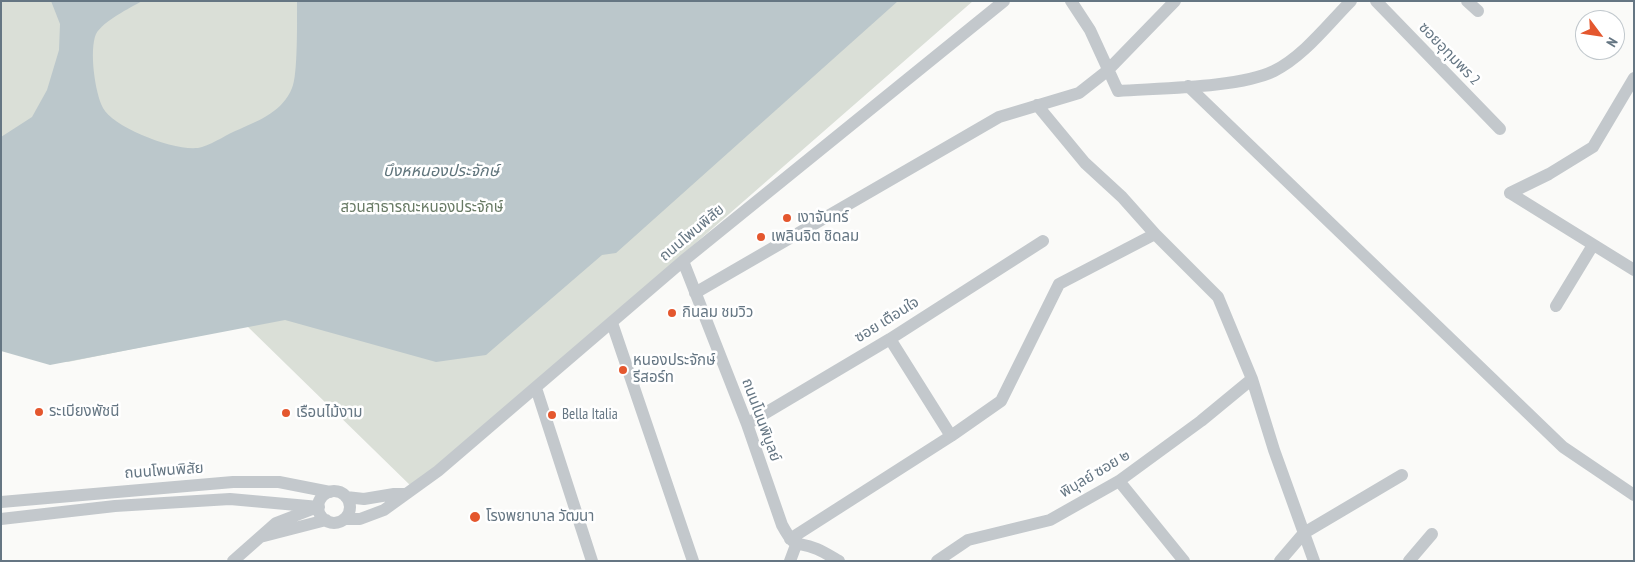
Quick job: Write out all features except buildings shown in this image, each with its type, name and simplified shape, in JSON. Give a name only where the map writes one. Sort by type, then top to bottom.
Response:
[{"type":"street","name":"ถนนโพนพิสัย","points":[[344,519],[372,516],[396,503],[405,494],[438,471],[683,261],[1004,1]]},
{"type":"street","points":[[1071,1],[1090,30],[1107,71],[1118,91],[1248,80],[1274,71],[1300,52],[1351,1]]},
{"type":"street","points":[[696,293],[999,117],[1079,93],[1107,71],[1174,1]]},
{"type":"street","name":"ซอยอุทุมพร 2","points":[[1376,1],[1500,129]]},
{"type":"street","points":[[1468,1],[1478,11]]},
{"type":"street","points":[[1634,78],[1593,147],[1549,174],[1510,193],[1634,270]]},
{"type":"street","points":[[1188,86],[1563,448],[1634,495]]},
{"type":"street","points":[[1037,105],[1085,163],[1122,197],[1155,234],[1218,297],[1252,379],[1274,450],[1314,561]]},
{"type":"street","points":[[790,561],[793,542],[1001,400],[1059,284],[1155,234]]},
{"type":"street","name":"ซอย เตือนใจ","points":[[746,424],[890,339],[1043,241]]},
{"type":"street","points":[[1556,306],[1594,246]]},
{"type":"street","name":"ถนนโนนพิบูลย์","points":[[683,261],[746,424],[782,525],[793,542]]},
{"type":"street","points":[[612,323],[693,561]]},
{"type":"street","points":[[890,339],[950,436]]},
{"type":"street","name":"พิบุลย์ ซอย ๒","points":[[937,561],[968,540],[1050,520],[1119,481],[1202,421],[1252,379]]},
{"type":"street","points":[[536,388],[592,561]]},
{"type":"street","points":[[1280,561],[1304,533],[1402,475]]},
{"type":"street","points":[[1119,481],[1184,561]]},
{"type":"street","name":"ถนนโพนพิสัย","points":[[1,502],[233,482],[279,482],[330,492]]},
{"type":"street","points":[[260,537],[326,520],[335,523],[344,519],[350,508],[346,497],[339,492],[330,492],[320,500],[318,507],[326,520]]},
{"type":"street","name":"ถนนโพนพิสัย","points":[[346,497],[364,499],[405,494]]},
{"type":"street","points":[[1,519],[115,506],[230,499],[318,507]]},
{"type":"street","points":[[276,523],[279,503]]},
{"type":"street","points":[[232,561],[276,523],[318,507]]},
{"type":"street","points":[[1408,561],[1432,534]]},
{"type":"street","points":[[793,542],[815,548],[839,561]]},
{"type":"green space","name":"บึงหหนองประจักษ์","points":[[1,1],[973,1],[414,489],[247,326],[68,362],[1,344]]},
{"type":"water","name":"บึงหหนองประจักษ์","points":[[51,1],[142,1],[104,24],[96,34],[93,60],[95,82],[100,101],[109,116],[133,131],[164,143],[192,148],[207,145],[263,118],[277,109],[288,96],[294,82],[295,72],[297,1],[898,1],[616,253],[602,255],[486,355],[436,362],[285,320],[50,365],[1,351],[1,137],[32,117],[47,90],[59,50],[60,24]]},
{"type":"place","name":"เงาจันทร์","points":[[787,218]]},
{"type":"place","name":"เพลินจิต ชิดลม","points":[[761,237]]},
{"type":"place","name":"กินลม ชมวิว","points":[[672,313]]},
{"type":"place","name":"หนองประจักษ์ รีสอร์ท","points":[[623,370]]},
{"type":"place","name":"ระเบียงพัชนี","points":[[39,412]]},
{"type":"place","name":"เรือนไม้งาม","points":[[286,413]]},
{"type":"place","name":"Bella Italia","points":[[552,415]]},
{"type":"place","name":"โรงพยาบาล วัฒนา","points":[[475,517]]},
{"type":"park label","name":"สวนสาธารณะหนองประจักษ์","points":[[422,208]]}]
